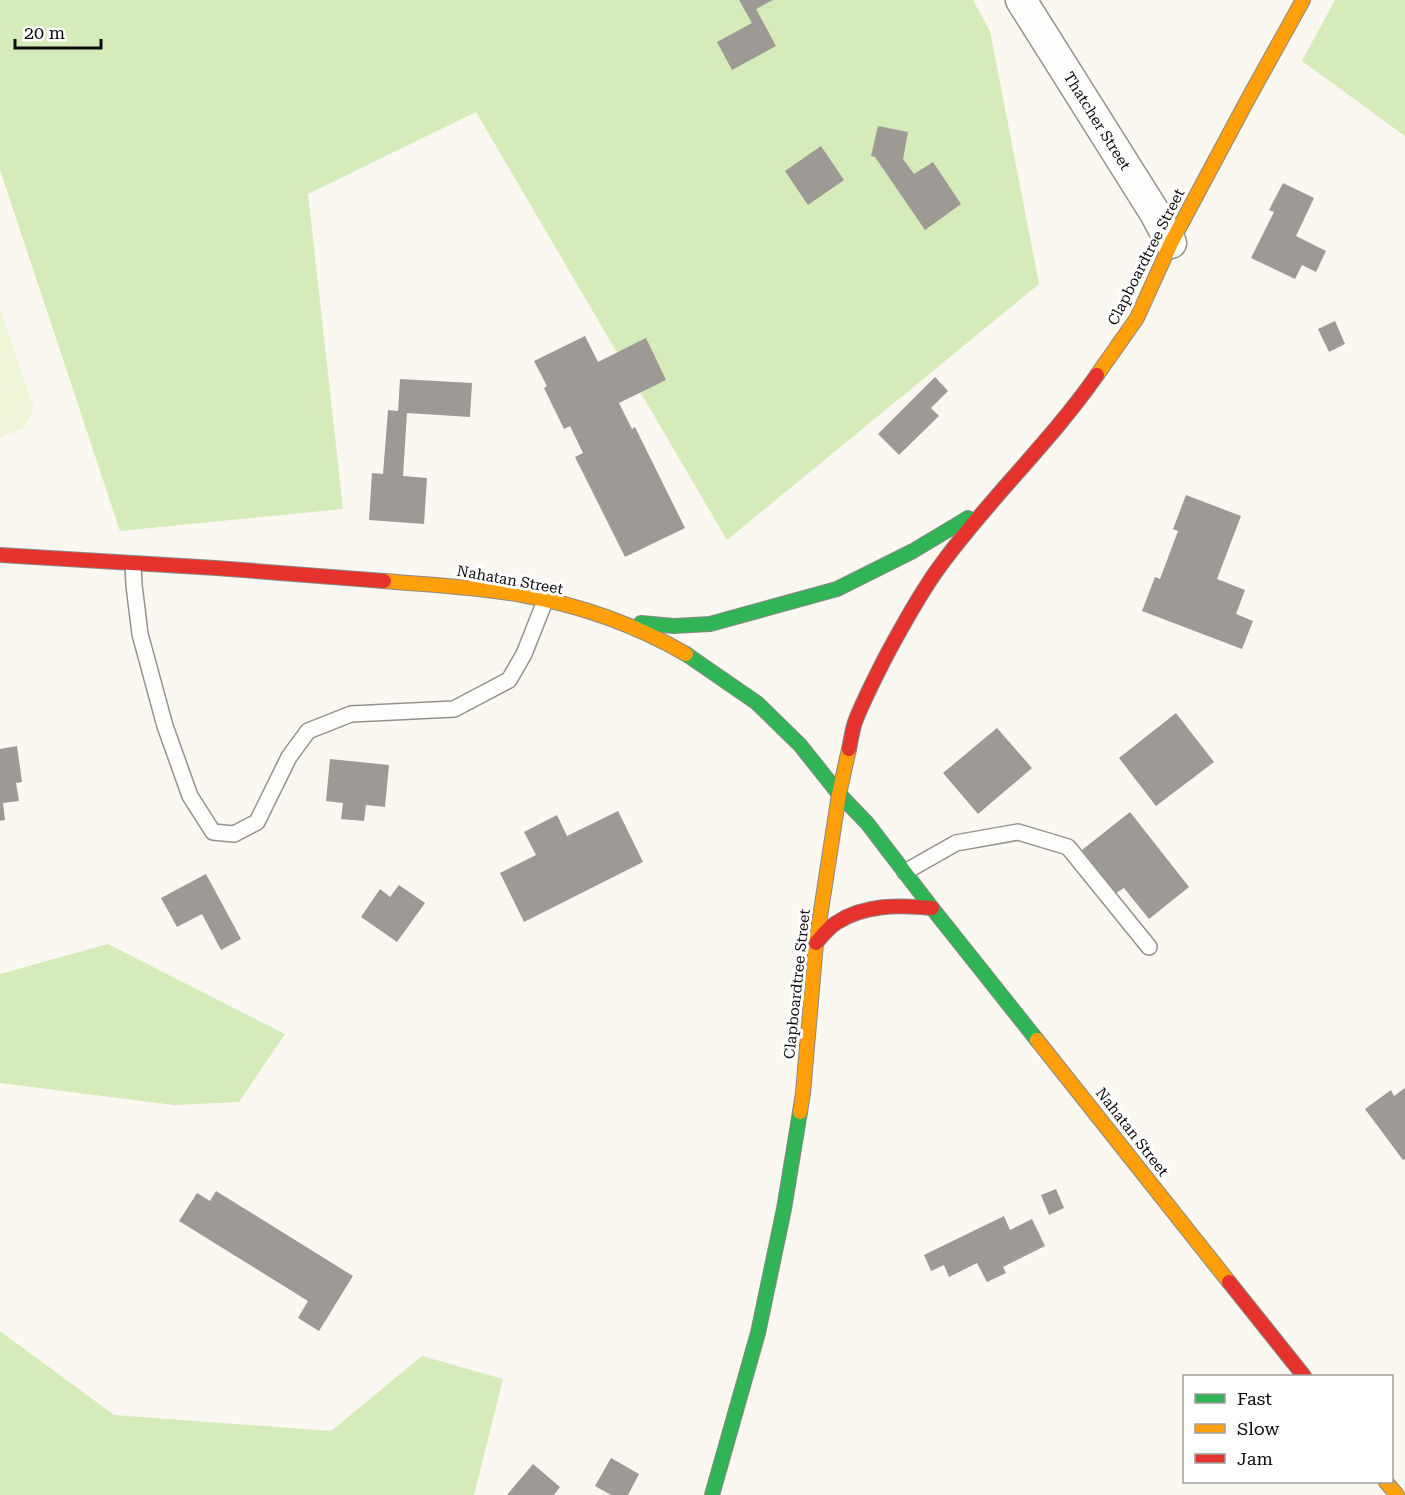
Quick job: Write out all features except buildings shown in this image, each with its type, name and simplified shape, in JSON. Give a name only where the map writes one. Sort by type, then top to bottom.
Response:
[{"type":"main road","name":"Clapboardtree Street","points":[[712,1495],[758,1333],[784,1209],[803,1093],[816,943],[839,794],[855,723],[899,631],[942,563],[1081,398],[1137,318],[1172,243],[1242,109],[1303,0]]},
{"type":"main road","name":"Clapboardtree Street","points":[[615,620],[674,626],[710,624],[837,589],[913,551],[987,507]]},
{"type":"main road","name":"Nahatan Street","points":[[0,555],[216,568],[447,586],[522,595],[615,620],[665,642],[695,659],[757,703],[800,745],[839,794],[867,823],[1302,1375]]},
{"type":"main road","points":[[816,943],[836,923],[864,910],[911,906],[932,908]]},
{"type":"main road","points":[[1387,1483],[1397,1495]]},
{"type":"street","name":"Thatcher Street","points":[[1021,0],[1172,243]]},
{"type":"lane","points":[[133,564],[140,634],[165,726],[190,796],[213,832],[234,834],[257,822],[289,757],[309,730],[351,714],[454,709],[509,680],[524,654],[545,601]]},
{"type":"lane","points":[[905,872],[956,843],[1018,832],[1068,846],[1149,946]]},
{"type":"green space","points":[[0,0],[973,0],[990,31],[1039,284],[727,540],[476,112],[308,194],[343,509],[120,531],[0,170]]},
{"type":"green space","points":[[1335,0],[1405,0],[1405,136],[1302,61]]},
{"type":"green space","points":[[0,310],[34,408],[23,429],[0,437]]},
{"type":"green space","points":[[108,944],[285,1034],[239,1102],[174,1105],[0,1083],[0,974]]},
{"type":"green space","points":[[0,1331],[114,1415],[331,1431],[422,1356],[503,1379],[474,1495],[0,1495]]},
{"type":"traffic: fast","points":[[641,623],[674,626],[710,624],[837,589],[913,551],[968,518]]},
{"type":"traffic: fast","points":[[686,654],[757,703],[800,745],[839,794],[867,823],[1037,1040]]},
{"type":"traffic: fast","points":[[712,1495],[758,1333],[784,1209],[800,1112]]},
{"type":"traffic: slow","points":[[1097,375],[1137,318],[1171,243],[1303,0]]},
{"type":"traffic: slow","points":[[384,581],[488,590],[565,604],[627,625],[686,654]]},
{"type":"traffic: slow","points":[[800,1112],[816,943],[839,794],[849,749]]},
{"type":"traffic: slow","points":[[1037,1040],[1229,1282]]},
{"type":"traffic: slow","points":[[1387,1483],[1397,1495]]},
{"type":"traffic: jam","points":[[849,749],[855,722],[869,691],[897,635],[927,585],[962,538],[1060,423],[1097,375]]},
{"type":"traffic: jam","points":[[0,555],[384,581]]},
{"type":"traffic: jam","points":[[816,943],[833,925],[858,912],[895,906],[932,908]]},
{"type":"traffic: jam","points":[[1229,1282],[1303,1375]]}]
